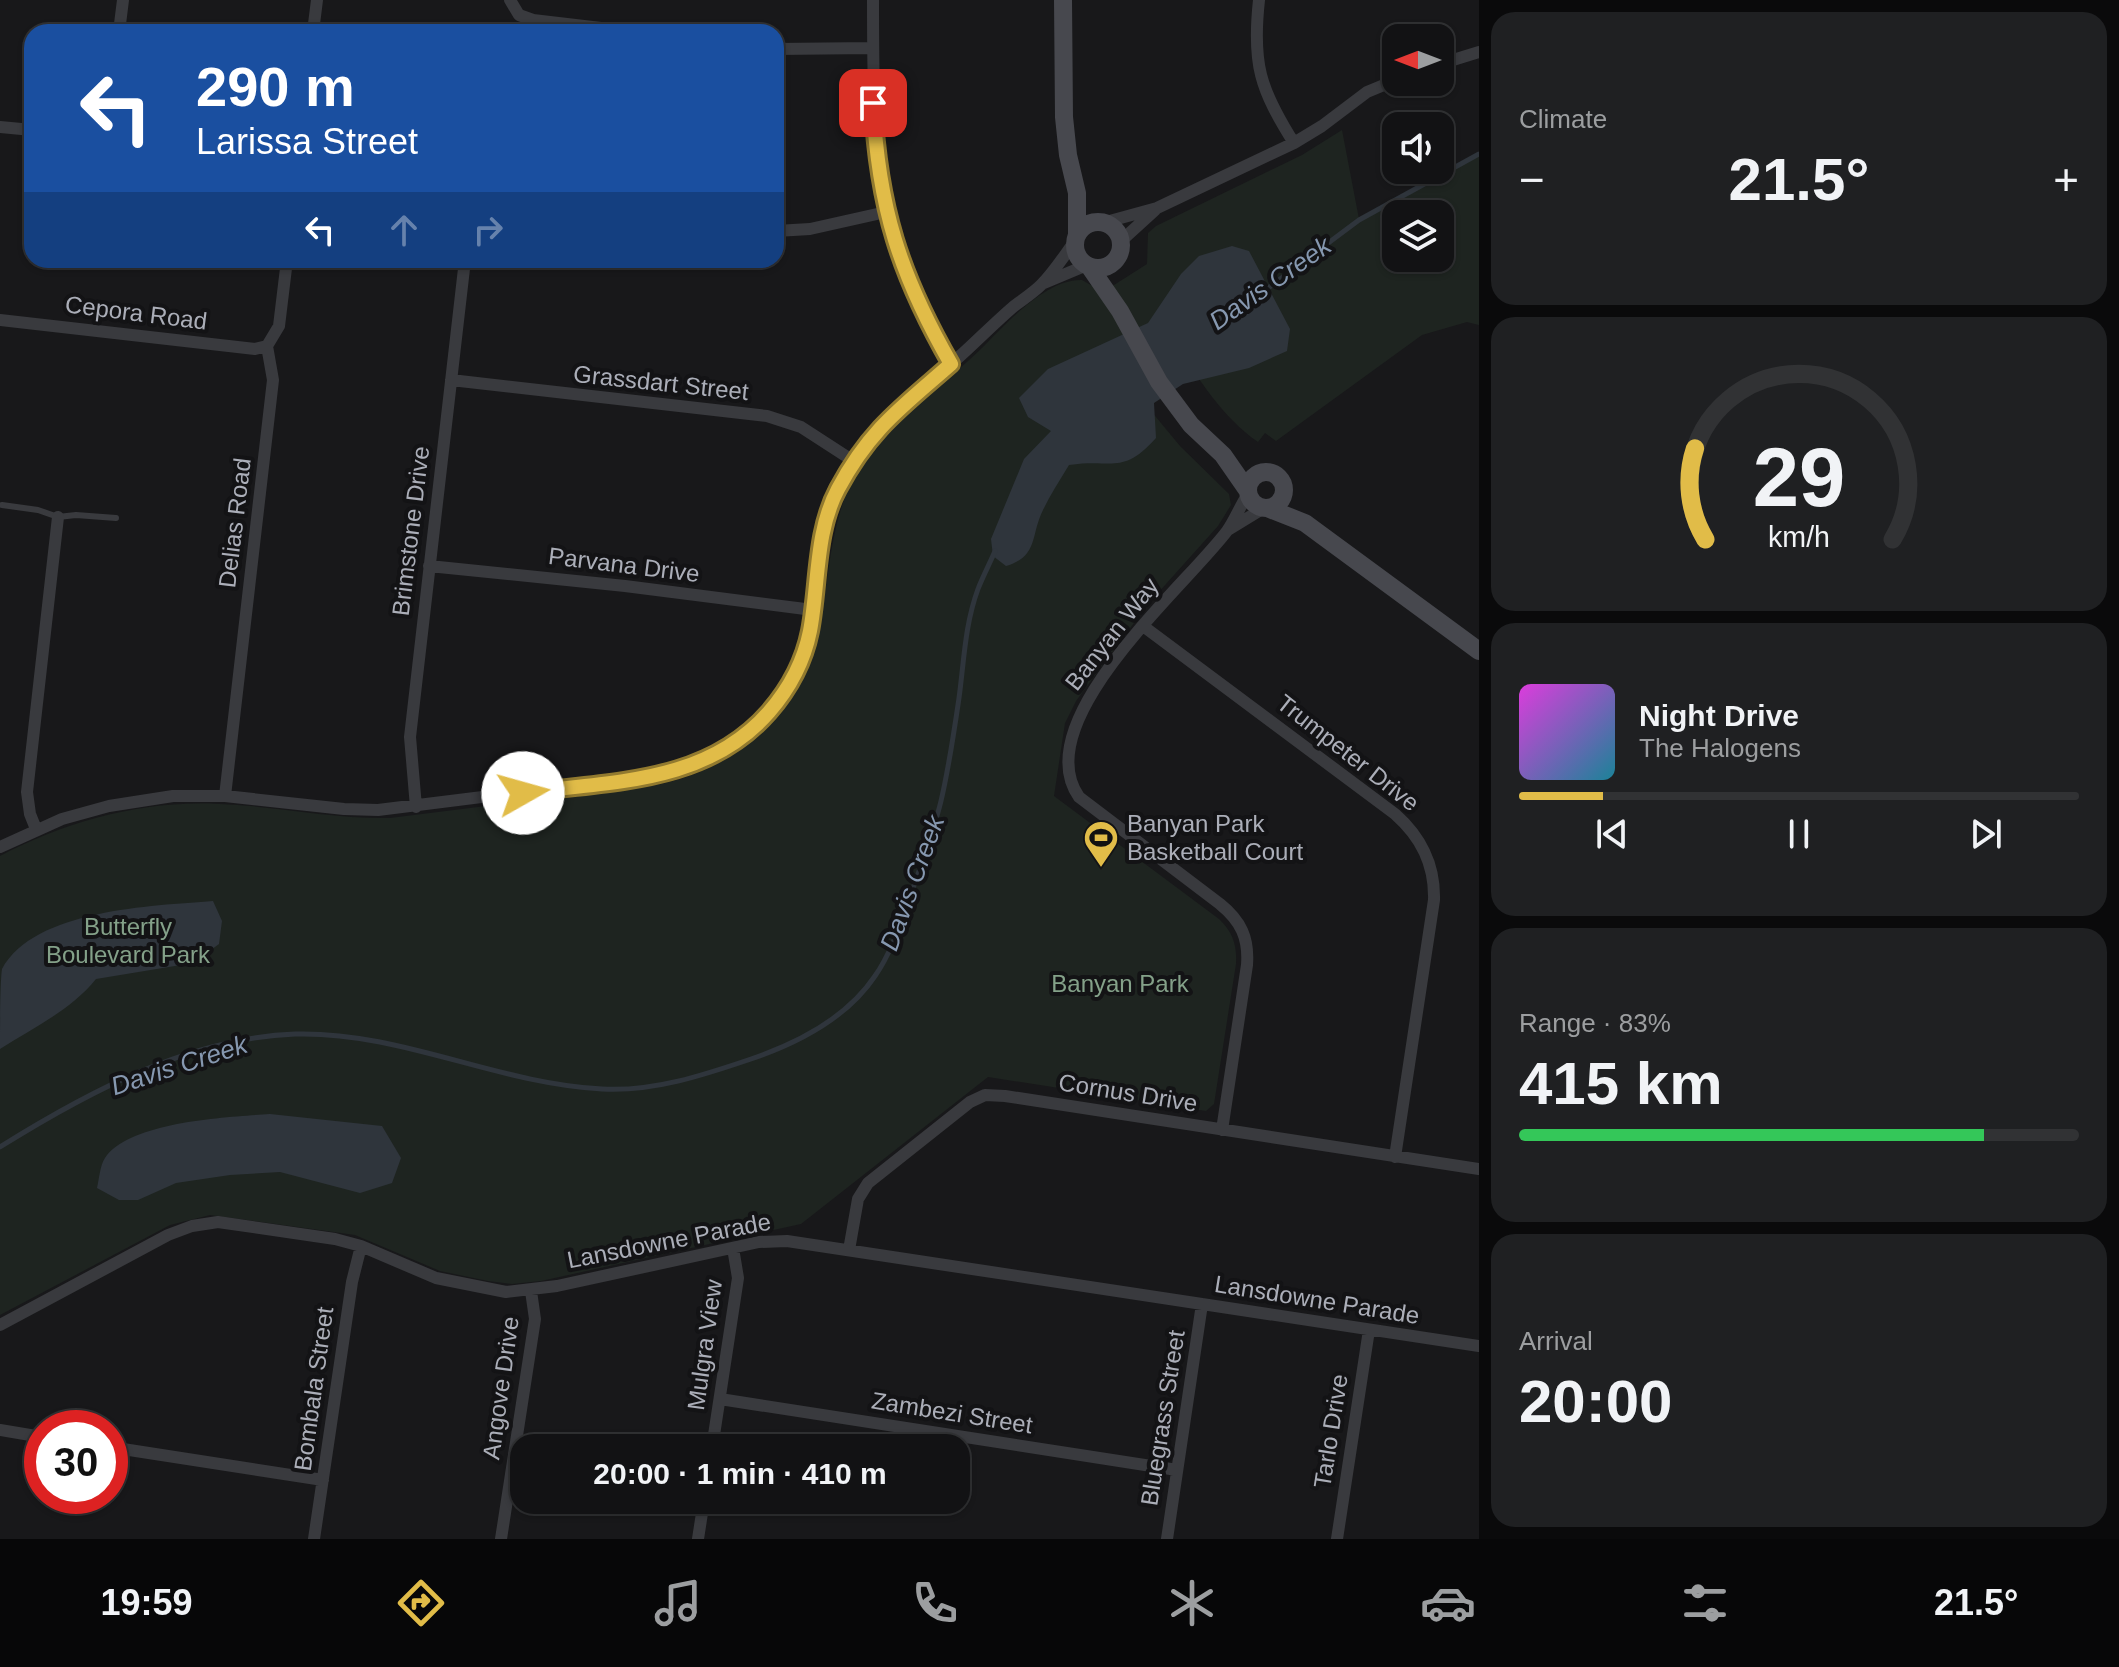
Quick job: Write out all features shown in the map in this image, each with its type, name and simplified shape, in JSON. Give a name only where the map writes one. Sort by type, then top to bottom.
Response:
[{"type":"street","points":[[120,24],[123,0]]},
{"type":"street","points":[[314,24],[317,0]]},
{"type":"street","points":[[873,0],[876,144],[886,212],[912,292],[931,334],[951,364]]},
{"type":"street","points":[[1063,0],[1064,125],[1077,193],[1077,255],[1120,311],[1159,382],[1191,425],[1223,455],[1254,503],[1305,523],[1479,651]]},
{"type":"street","points":[[1259,0],[1255,41],[1257,68],[1294,143]]},
{"type":"street","points":[[512,5],[533,20],[567,24]]},
{"type":"street","points":[[784,49],[873,48]]},
{"type":"street","points":[[1454,60],[1479,52]]},
{"type":"street","points":[[0,847],[36,829],[109,806],[145,799],[225,796],[344,809],[416,807],[658,775],[703,762],[746,735],[782,695],[804,653],[826,522],[838,490],[868,440],[899,406],[1041,285],[1086,224],[1157,208],[1294,143],[1367,92],[1382,86]]},
{"type":"street","points":[[0,127],[24,129]]},
{"type":"street","points":[[1077,193],[1103,222],[1114,227],[1119,249],[1120,311]]},
{"type":"street","points":[[1041,285],[1088,266],[1105,267],[1157,208]]},
{"type":"street","points":[[784,231],[810,229],[886,212]]},
{"type":"street","name":"Delias Road","points":[[225,796],[273,380],[267,346],[279,326],[286,268]]},
{"type":"street","name":"Brimstone Drive","points":[[416,807],[410,737],[464,268]]},
{"type":"street","name":"Cepora Road","points":[[0,320],[255,349],[267,346]]},
{"type":"street","name":"Grassdart Street","points":[[451,380],[767,416],[801,427],[855,462]]},
{"type":"street","points":[[1223,455],[1278,477],[1305,523]]},
{"type":"street","points":[[1248,492],[1253,477],[1263,472]]},
{"type":"street","points":[[1266,508],[1281,499],[1283,488]]},
{"type":"street","name":"Banyan Way","points":[[1222,1130],[1247,965],[1243,930],[1235,917],[1220,904],[1084,802],[1069,776],[1073,731],[1079,713],[1143,626],[1228,530],[1248,492]]},
{"type":"street","name":"Banyan Way","points":[[1228,530],[1266,508]]},
{"type":"street","points":[[36,829],[27,792],[58,517]]},
{"type":"street","name":"Parvana Drive","points":[[429,566],[625,586],[813,610]]},
{"type":"street","name":"Trumpeter Drive","points":[[1143,626],[1395,814],[1423,847],[1433,879],[1434,900],[1395,1157]]},
{"type":"street","name":"Cornus Drive","points":[[849,1250],[858,1199],[868,1183],[978,1098],[1005,1096],[1479,1169]]},
{"type":"street","name":"Lansdowne Parade","points":[[0,1325],[168,1235],[204,1223],[234,1224],[361,1246],[436,1278],[494,1291],[531,1291],[778,1241],[1476,1347]]},
{"type":"street","name":"Bombala Street","points":[[314,1539],[352,1282],[361,1246]]},
{"type":"street","name":"Mulgra View","points":[[714,1434],[738,1278],[733,1248]]},
{"type":"street","name":"Angove Drive","points":[[501,1539],[535,1319],[531,1291]]},
{"type":"street","name":"Bluegrass Street","points":[[1167,1539],[1202,1304]]},
{"type":"street","name":"Tarlo Drive","points":[[1337,1539],[1369,1330]]},
{"type":"street","name":"Zambezi Street","points":[[720,1399],[1177,1470]]},
{"type":"street","points":[[0,1430],[24,1434]]},
{"type":"street","points":[[128,1450],[323,1480]]},
{"type":"street","points":[[698,1539],[702,1514]]},
{"type":"lane","points":[[2,505],[38,510],[58,517],[116,518]]},
{"type":"green space","points":[[1342,130],[1359,219],[1382,207],[1382,272],[1454,272],[1454,200],[1394,200],[1424,184],[1454,184],[1454,168],[1479,154],[1479,325],[1467,322],[1422,335],[1276,441],[1265,433],[1258,442],[1233,421],[1212,397],[1175,343],[1146,405],[1180,446],[1229,494],[1231,505],[1218,526],[1148,604],[1076,701],[1065,723],[1054,796],[1219,919],[1231,934],[1236,964],[1214,1104],[1206,1111],[988,1077],[801,1224],[541,1281],[512,1284],[440,1271],[355,1235],[210,1215],[170,1225],[0,1315],[0,856],[78,823],[134,809],[219,804],[347,817],[390,818],[656,785],[712,766],[760,734],[797,689],[818,633],[834,536],[845,498],[865,458],[879,440],[1016,314],[1042,294],[1068,282],[1082,280],[1103,292],[1147,264],[1148,233],[1156,226],[1302,155]]},
{"type":"shaded area","points":[[1232,246],[1249,251],[1290,329],[1287,351],[1249,368],[1183,384],[1154,403],[1156,438],[1134,457],[1116,463],[1069,465],[1043,510],[1029,551],[1017,562],[1006,566],[993,556],[991,539],[1024,459],[1051,431],[1028,417],[1019,398],[1048,369],[1148,323],[1181,274],[1199,256]]},
{"type":"shaded area","points":[[213,901],[222,921],[219,944],[193,963],[96,979],[63,1009],[0,1049],[2,969],[18,949],[40,934],[67,922],[97,914]]},
{"type":"shaded area","points":[[270,1114],[382,1126],[401,1158],[392,1183],[360,1193],[280,1172],[176,1183],[138,1200],[119,1200],[97,1188],[105,1158],[136,1136],[182,1123]]},
{"type":"waterway","name":"Davis Creek","points":[[1264,291],[1359,220],[1479,154]]},
{"type":"waterway","name":"Davis Creek","points":[[0,1147],[68,1107],[141,1071],[178,1057],[256,1038],[295,1034],[334,1035],[411,1049],[525,1078],[563,1085],[621,1089],[659,1085],[715,1071],[769,1053],[804,1037],[836,1016],[864,991],[881,967],[902,919],[941,801],[970,616],[995,551]]},
{"type":"place","name":"Banyan Park Basketball Court","points":[[1101,869]]},
{"type":"route","points":[[523,793],[658,775],[703,762],[746,735],[760,722],[782,695],[798,667],[810,629],[822,539],[838,490],[868,440],[899,406],[951,364],[931,334],[912,292],[891,229],[879,172],[873,103]]},
{"type":"park label","name":"Butterfly Boulevard Park","points":[[128,941]]},
{"type":"park label","name":"Banyan Park","points":[[1120,984]]}]
